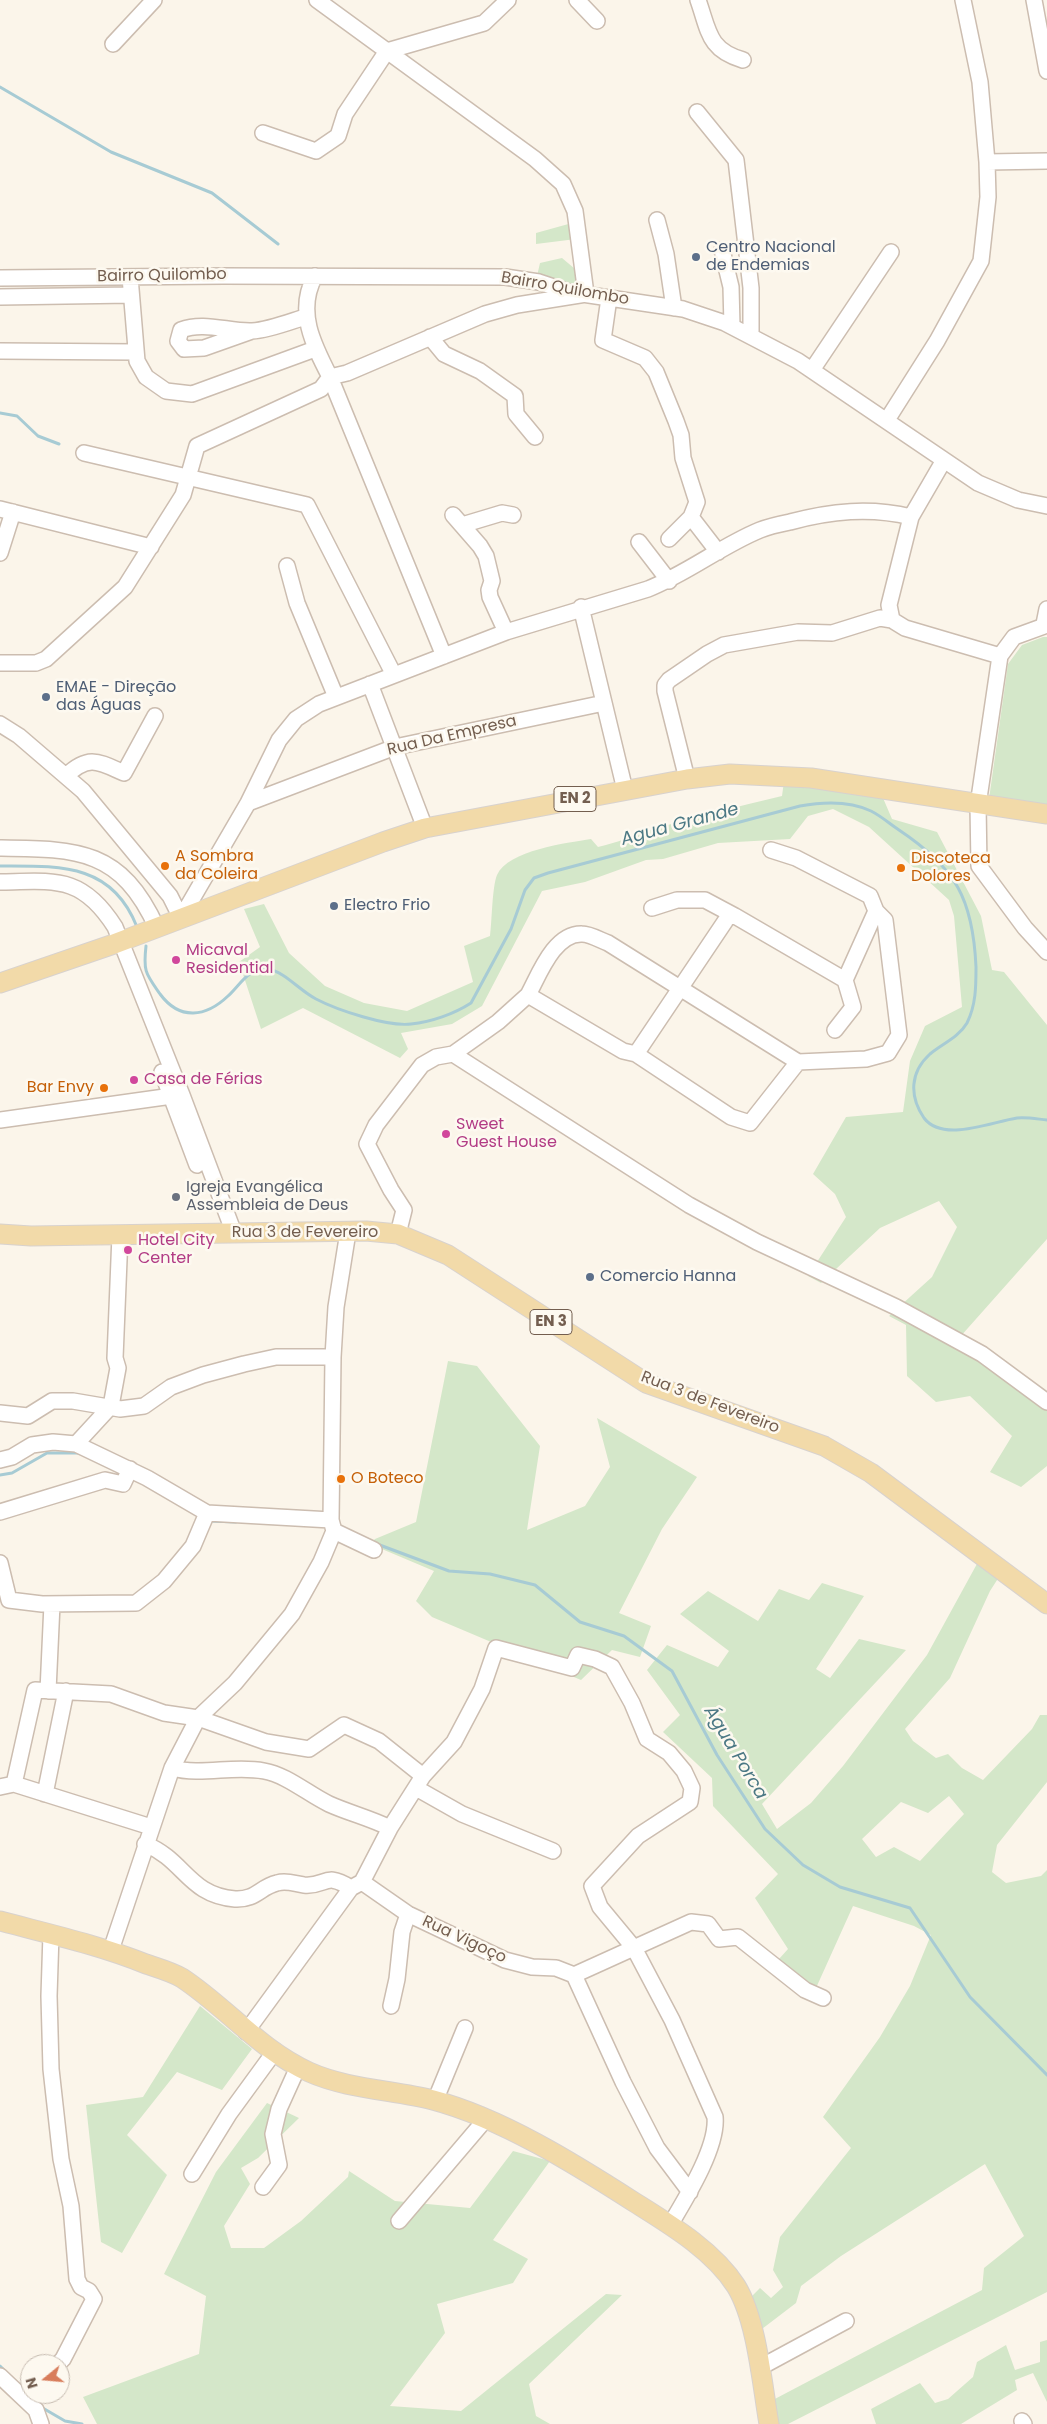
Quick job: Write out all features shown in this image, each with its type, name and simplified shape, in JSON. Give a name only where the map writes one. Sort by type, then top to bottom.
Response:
[{"type":"main road","name":"EN 2","points":[[118,943],[383,842],[425,828],[687,779],[730,774],[811,778],[1047,814]]},
{"type":"main road","points":[[0,983],[118,943]]},
{"type":"main road","name":"Rua 3 de Fevereiro","points":[[0,1234],[31,1236],[228,1232],[348,1232],[398,1234],[448,1255],[646,1382],[842,1454],[922,1509],[1047,1604]]},
{"type":"main road","points":[[0,1921],[111,1950],[181,1977],[246,2032],[298,2066],[324,2078],[435,2100],[485,2120],[586,2171],[670,2225],[702,2250],[735,2285],[744,2303],[759,2368],[769,2424]]},
{"type":"street","points":[[113,44],[154,0]]},
{"type":"street","points":[[0,663],[36,662],[46,658],[125,587],[183,495],[190,477],[197,446],[321,389],[330,377],[347,373],[486,314],[509,307],[586,294],[575,211],[563,184],[535,159],[317,0]]},
{"type":"street","points":[[263,133],[316,151],[338,136],[345,114],[387,51],[484,23],[508,0]]},
{"type":"street","points":[[577,0],[597,21]]},
{"type":"street","points":[[698,0],[713,42],[727,55],[743,60]]},
{"type":"street","points":[[887,420],[937,341],[981,261],[988,197],[987,162],[980,82],[963,0]]},
{"type":"street","points":[[1034,0],[1047,71]]},
{"type":"street","points":[[697,112],[736,160],[751,288],[751,336]]},
{"type":"street","points":[[987,162],[1047,162]]},
{"type":"street","points":[[657,220],[666,254],[674,308]]},
{"type":"street","points":[[722,250],[731,287],[732,326]]},
{"type":"street","points":[[812,370],[891,252]]},
{"type":"street","points":[[314,276],[307,294],[305,317],[315,349],[330,377],[444,656]]},
{"type":"street","points":[[130,277],[134,352],[140,369],[152,383],[166,391],[183,395],[201,391],[315,349]]},
{"type":"street","name":"Bairro Quilombo","points":[[0,278],[505,277],[539,282],[586,294],[674,308],[703,315],[732,326],[751,336],[812,370],[944,460],[996,491],[1018,500],[1047,506]]},
{"type":"street","points":[[0,297],[131,296]]},
{"type":"street","points":[[609,298],[603,340],[645,358],[656,372],[669,400],[680,435],[682,458],[696,492],[697,502],[691,517],[669,539]]},
{"type":"street","points":[[252,331],[305,317]]},
{"type":"street","points":[[430,337],[444,354],[480,371],[515,396],[516,414],[535,437]]},
{"type":"street","points":[[0,351],[134,352]]},
{"type":"street","points":[[84,453],[307,505],[394,675]]},
{"type":"street","points":[[892,620],[889,605],[911,517],[944,460]]},
{"type":"street","points":[[0,553],[6,510],[151,546]]},
{"type":"street","points":[[181,918],[248,803],[279,740],[296,718],[318,704],[506,632],[669,581],[718,552],[761,530],[814,516],[851,511],[878,511],[911,517]]},
{"type":"street","points":[[506,632],[490,597],[489,590],[492,581],[486,556],[458,520],[472,520],[502,513],[514,515]]},
{"type":"street","points":[[691,517],[718,552]]},
{"type":"street","points":[[639,542],[669,581]]},
{"type":"street","points":[[287,566],[297,602],[336,697]]},
{"type":"street","points":[[581,607],[625,790]]},
{"type":"street","points":[[1047,609],[1046,625],[1014,636],[1000,656],[978,804],[980,866],[1025,928],[1047,952]]},
{"type":"street","points":[[687,779],[665,685],[669,680],[707,654],[724,645],[798,632],[832,633],[880,618],[892,620],[904,628],[1000,656]]},
{"type":"street","points":[[370,684],[425,828]]},
{"type":"street","name":"Rua Da Empresa","points":[[248,803],[394,747],[604,703]]},
{"type":"street","points":[[66,776],[81,764],[89,761],[98,762],[124,773],[154,716]]},
{"type":"street","points":[[0,724],[19,736],[83,791],[170,896],[181,918]]},
{"type":"street","points":[[0,848],[68,850],[106,864],[124,877],[138,891],[158,928]]},
{"type":"street","points":[[398,1234],[404,1210],[391,1190],[368,1144],[376,1125],[422,1065],[436,1057],[453,1054],[498,1022],[528,995],[553,951],[564,938],[582,934],[608,943],[798,1062],[866,1059],[888,1052],[899,1034],[885,920],[876,911],[870,896],[796,858],[771,850]]},
{"type":"street","points":[[0,882],[64,883],[76,887],[96,901],[115,927],[118,943],[228,1232]]},
{"type":"street","points":[[652,908],[677,900],[705,900],[845,980]]},
{"type":"street","points":[[835,1030],[853,1007],[845,980],[876,911]]},
{"type":"street","points":[[636,1054],[728,917],[735,916]]},
{"type":"street","points":[[528,995],[623,1051],[636,1054],[731,1117],[750,1123],[758,1116],[798,1062]]},
{"type":"street","points":[[453,1054],[689,1205],[757,1242],[896,1307],[982,1354],[1045,1397]]},
{"type":"street","points":[[0,1120],[177,1096]]},
{"type":"street","points":[[111,1950],[172,1768],[198,1718],[234,1683],[292,1614],[320,1562],[332,1525],[333,1357],[336,1307],[348,1232]]},
{"type":"street","points":[[76,1444],[111,1406],[118,1368],[115,1358],[120,1235]]},
{"type":"street","points":[[0,1413],[28,1416],[52,1401],[111,1406],[120,1409],[144,1406],[172,1387],[203,1375],[244,1364],[276,1357],[333,1357]]},
{"type":"street","points":[[0,1460],[12,1457],[32,1445],[53,1442],[76,1444],[130,1469],[207,1513],[332,1525],[374,1550]]},
{"type":"street","points":[[0,1512],[105,1480],[123,1484],[130,1469]]},
{"type":"street","points":[[0,1563],[10,1600],[52,1604],[136,1603],[164,1581],[192,1546],[207,1513]]},
{"type":"street","points":[[48,1691],[52,1604]]},
{"type":"street","points":[[246,2032],[356,1885],[420,1782],[454,1742],[482,1688],[496,1648],[572,1668],[578,1655],[595,1659],[612,1667],[632,1703],[647,1740],[669,1754],[684,1771],[692,1788],[690,1802],[638,1836],[592,1886],[600,1907],[634,1948],[672,2020],[715,2117],[716,2128],[690,2192],[670,2225]]},
{"type":"street","points":[[151,1827],[45,1794],[7,1786],[35,1690],[66,1690],[111,1694],[164,1713],[198,1718],[266,1742],[309,1750],[344,1725],[379,1741],[420,1782],[462,1814],[553,1850]]},
{"type":"street","points":[[45,1794],[66,1690]]},
{"type":"street","points":[[172,1768],[189,1772],[255,1770],[267,1772],[330,1804],[369,1817],[390,1828]]},
{"type":"street","name":"Rua Vigoço","points":[[145,1844],[168,1856],[200,1888],[218,1896],[245,1899],[253,1897],[269,1886],[284,1881],[310,1885],[331,1879],[338,1880],[356,1885],[408,1914],[518,1965],[556,1968],[574,1975]]},
{"type":"street","points":[[391,2006],[397,1979],[402,1932],[408,1914]]},
{"type":"street","points":[[690,2192],[657,2148],[623,2082],[574,1975],[691,1922],[708,1924],[719,1939],[738,1937],[805,1990],[824,1998]]},
{"type":"street","points":[[51,1934],[49,1996],[51,2069],[61,2159],[71,2206],[77,2279],[81,2287],[89,2291],[94,2299],[66,2354]]},
{"type":"street","points":[[435,2100],[465,2028]]},
{"type":"street","points":[[192,2174],[229,2114],[275,2052]]},
{"type":"street","points":[[263,2187],[279,2165],[273,2134],[279,2109],[298,2066]]},
{"type":"street","points":[[399,2221],[485,2120]]},
{"type":"street","points":[[759,2368],[846,2321]]},
{"type":"street","points":[[0,2376],[20,2392]]},
{"type":"street","points":[[32,2404],[41,2424]]},
{"type":"green space","points":[[572,223],[576,239],[536,244],[536,233]]},
{"type":"green space","points":[[562,258],[581,274],[581,290],[537,276],[540,263]]},
{"type":"green space","points":[[1047,637],[1047,806],[989,799],[1008,664],[1022,645]]},
{"type":"green space","points":[[785,774],[883,798],[892,819],[937,832],[981,916],[992,970],[1004,972],[1047,1025],[1047,1239],[960,1337],[1047,1394],[1047,1466],[1021,1487],[990,1472],[1012,1436],[970,1396],[936,1402],[907,1376],[906,1325],[889,1316],[932,1277],[957,1227],[939,1201],[880,1228],[821,1283],[808,1276],[846,1217],[835,1194],[813,1174],[846,1117],[903,1112],[910,1061],[925,1026],[962,1007],[954,916],[949,900],[869,827],[833,809],[808,816],[790,839],[718,843],[663,859],[646,860],[585,882],[542,891],[482,1006],[452,1024],[401,1033],[408,1049],[400,1058],[303,1008],[261,1029],[239,962],[260,947],[244,909],[264,904],[289,953],[325,986],[364,1003],[407,1011],[473,982],[464,946],[490,936],[495,880],[503,866],[513,859],[539,849],[591,839],[598,847],[653,829],[782,796]]},
{"type":"green space","points":[[448,1361],[477,1366],[540,1446],[527,1530],[585,1506],[610,1467],[597,1418],[697,1477],[662,1529],[619,1613],[651,1626],[640,1657],[612,1650],[581,1680],[432,1617],[416,1601],[434,1571],[370,1544],[375,1539],[416,1522]]},
{"type":"green space","points":[[978,1562],[999,1577],[990,1591],[950,1678],[905,1729],[913,1741],[936,1758],[948,1754],[962,1768],[983,1780],[1032,1729],[1040,1715],[1047,1715],[1047,1782],[997,1845],[992,1872],[1006,1883],[1041,1876],[1047,1870],[1047,2292],[788,2424],[777,2424],[771,2401],[982,2290],[984,2268],[1024,2236],[985,2164],[841,2256],[801,2286],[796,2303],[758,2332],[751,2297],[760,2288],[771,2298],[783,2287],[773,2270],[780,2237],[851,2148],[823,2117],[880,2037],[910,1986],[931,1935],[914,1926],[853,1906],[816,1988],[779,1959],[788,1949],[755,1898],[778,1874],[713,1806],[712,1778],[663,1732],[680,1715],[647,1670],[667,1645],[718,1667],[729,1651],[680,1614],[708,1591],[758,1621],[779,1589],[809,1600],[822,1583],[864,1596],[816,1669],[830,1678],[859,1639],[906,1650],[762,1804],[777,1829],[811,1803],[843,1766],[927,1655]],"holes":[[[949,1796],[964,1814],[920,1861],[894,1847],[876,1857],[862,1839],[901,1802],[928,1813]]]},
{"type":"green space","points":[[200,2006],[252,2049],[222,2090],[177,2072],[127,2135],[167,2175],[122,2253],[101,2242],[86,2105],[143,2097]]},
{"type":"green space","points":[[267,2103],[299,2118],[258,2158],[241,2168],[250,2184],[224,2226],[231,2248],[264,2248],[301,2221],[348,2177],[349,2171],[395,2201],[470,2208],[513,2151],[550,2161],[493,2240],[528,2259],[513,2283],[437,2304],[445,2333],[390,2406],[461,2411],[606,2294],[622,2295],[529,2384],[536,2416],[550,2424],[97,2424],[83,2397],[199,2354],[206,2296],[164,2274],[216,2172]]},
{"type":"green space","points":[[1047,2340],[1047,2402],[1033,2373],[1015,2380],[1017,2390],[961,2424],[876,2424],[871,2409],[920,2383],[935,2403],[948,2399],[973,2377],[977,2362],[1006,2345],[1015,2370],[1040,2362],[1040,2342]]},
{"type":"waterway","points":[[0,87],[111,152],[212,193],[278,244]]},
{"type":"waterway","points":[[0,413],[17,416],[38,436],[59,444]]},
{"type":"waterway","name":"Agua Grande","points":[[146,946],[145,967],[149,977],[168,1003],[176,1009],[185,1012],[202,1012],[211,1008],[220,1003],[250,974],[261,969],[268,969],[280,974],[310,996],[336,1008],[389,1023],[419,1023],[450,1014],[471,1003],[511,929],[525,890],[534,878],[800,806],[827,803],[854,805],[878,815],[919,844],[935,858],[958,887],[971,922],[976,967],[974,1002],[964,1028],[930,1054],[919,1068],[914,1084],[914,1093],[919,1110],[932,1125],[943,1129],[955,1130],[1017,1118],[1047,1120]]},
{"type":"waterway","points":[[0,866],[63,868],[82,872],[113,890],[126,906],[137,927]]},
{"type":"waterway","points":[[0,1475],[12,1473],[47,1453],[80,1453]]},
{"type":"waterway","points":[[210,1521],[236,1522]]},
{"type":"waterway","name":"Água Porca","points":[[377,1544],[449,1571],[490,1574],[535,1585],[580,1622],[624,1636],[672,1671],[717,1755],[765,1829],[803,1865],[840,1887],[910,1908],[970,1997],[1047,2075]]},
{"type":"waterway","points":[[0,2366],[7,2373]]},
{"type":"waterway","points":[[41,2407],[65,2421],[82,2424]]},
{"type":"place","name":"Centro Nacional de Endemias","points":[[696,257]]},
{"type":"place","name":"EMAE - Direção das Águas","points":[[46,697]]},
{"type":"place","name":"A Sombra da Coleira","points":[[165,866]]},
{"type":"place","name":"Discoteca Dolores","points":[[901,868]]},
{"type":"place","name":"Electro Frio","points":[[334,906]]},
{"type":"place","name":"Micaval Residential","points":[[176,960]]},
{"type":"place","name":"Casa de Férias","points":[[134,1080]]},
{"type":"place","name":"Bar Envy","points":[[104,1088]]},
{"type":"place","name":"Sweet Guest House","points":[[446,1134]]},
{"type":"place","name":"Igreja Evangélica Assembleia de Deus","points":[[176,1197]]},
{"type":"place","name":"Hotel City Center","points":[[128,1250]]},
{"type":"place","name":"Comercio Hanna","points":[[590,1277]]},
{"type":"place","name":"O Boteco","points":[[341,1479]]}]
